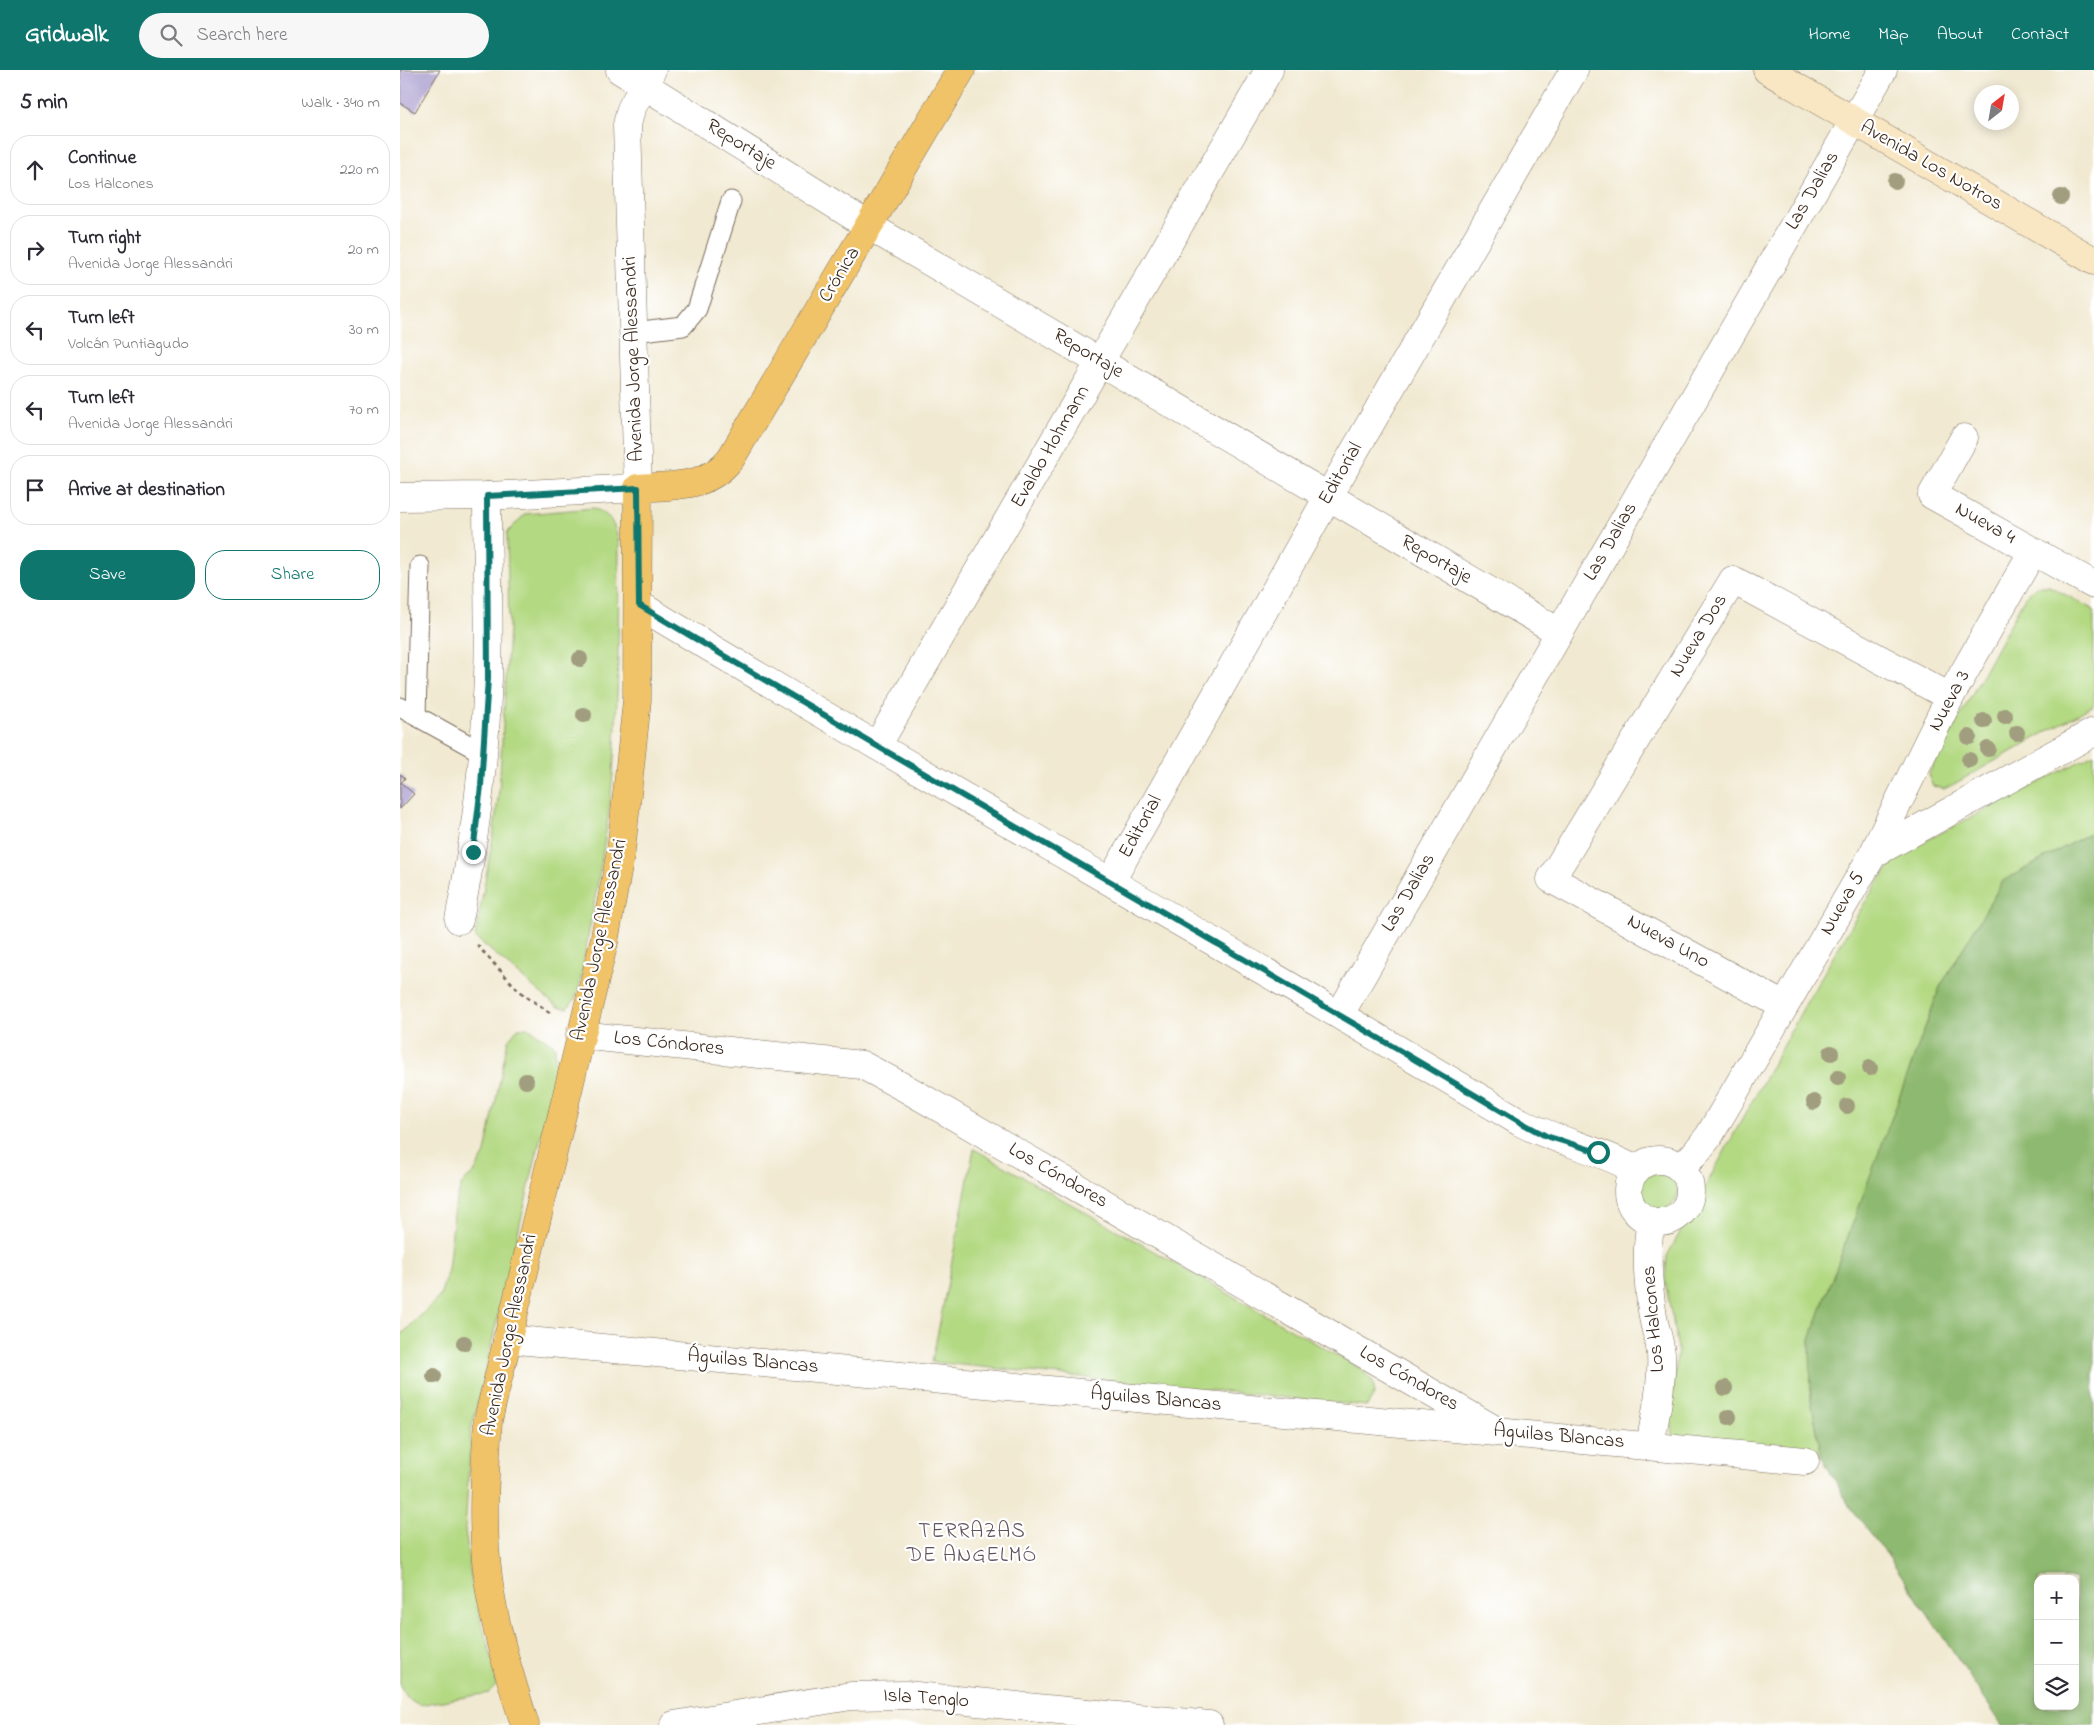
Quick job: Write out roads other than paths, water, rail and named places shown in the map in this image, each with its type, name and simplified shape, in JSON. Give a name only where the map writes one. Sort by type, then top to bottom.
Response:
[{"type":"main road","name":"Crónica","points":[[638,488],[694,483],[714,476],[731,458],[962,70]]},
{"type":"main road","name":"Avenida Los Notros","points":[[1767,70],[2094,261]]},
{"type":"main road","name":"Avenida Jorge Alessandri","points":[[524,1725],[495,1615],[488,1577],[484,1480],[488,1420],[580,1034],[604,942],[621,851],[637,700],[639,605],[638,488]]},
{"type":"street","name":"Reportaje","points":[[620,70],[648,77],[869,226],[1559,632]]},
{"type":"street","name":"Evaldo Hohmann","points":[[877,746],[1269,70]]},
{"type":"street","name":"Editorial","points":[[1111,881],[1328,497],[1574,70]]},
{"type":"street","name":"Las Dalias","points":[[1340,1014],[1883,70]]},
{"type":"street","name":"Avenida Jorge Alessandri","points":[[638,488],[627,125],[631,109],[648,77]]},
{"type":"street","name":"Nueva 4","points":[[1964,438],[1932,495],[2094,585]]},
{"type":"street","points":[[400,497],[487,496],[638,488]]},
{"type":"street","points":[[458,920],[473,852],[483,753],[488,678],[487,496]]},
{"type":"street","name":"Nueva 3","points":[[1873,854],[1950,697],[2033,551]]},
{"type":"street","name":"Nueva Dos","points":[[1551,878],[1733,580],[1950,697]]},
{"type":"street","points":[[639,605],[877,746],[1340,1014],[1520,1122],[1546,1136],[1598,1152],[1636,1170]]},
{"type":"street","name":"Nueva 5","points":[[1680,1168],[1694,1155],[1709,1136],[1873,854],[2094,732]]},
{"type":"street","name":"Nueva Uno","points":[[1551,878],[1784,1006]]},
{"type":"street","name":"Los Cóndores","points":[[580,1034],[862,1065],[907,1088],[1499,1432]]},
{"type":"street","points":[[1653,1160],[1662,1160],[1680,1168],[1690,1186],[1686,1206],[1680,1214],[1671,1219],[1651,1221],[1634,1209],[1629,1199],[1628,1189],[1636,1170],[1653,1160]]},
{"type":"street","name":"Los Halcones","points":[[1650,1446],[1661,1371],[1661,1353],[1653,1316],[1648,1267],[1648,1237],[1651,1221]]},
{"type":"street","name":"Águilas Blancas","points":[[507,1339],[1806,1460]]},
{"type":"street","name":"Isla Tenglo","points":[[674,1725],[851,1696],[906,1695],[1209,1725]]},
{"type":"lane","points":[[634,332],[683,326],[697,309],[731,201]]},
{"type":"lane","points":[[420,566],[408,711],[483,753]]},
{"type":"district","name":"TERRAZAS DE ANGELMÓ","points":[[972,1544]]}]
